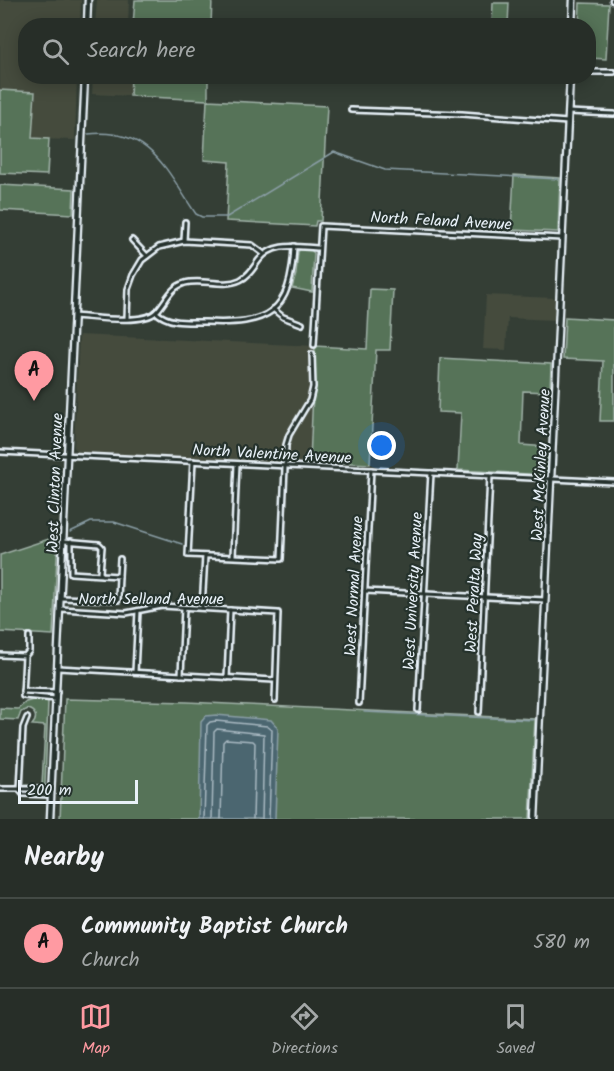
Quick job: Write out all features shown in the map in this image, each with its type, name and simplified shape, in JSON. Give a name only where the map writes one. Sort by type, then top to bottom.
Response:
[{"type":"main road","points":[[87,18],[88,0]]},
{"type":"main road","points":[[572,18],[573,0]]},
{"type":"main road","name":"West Clinton Avenue","points":[[50,819],[85,84]]},
{"type":"main road","name":"West McKinley Avenue","points":[[535,819],[570,84]]},
{"type":"street","points":[[596,72],[614,72]]},
{"type":"street","points":[[351,110],[462,114],[568,122]]},
{"type":"street","points":[[568,112],[614,114]]},
{"type":"street","points":[[184,241],[185,222]]},
{"type":"street","name":"North Feland Avenue","points":[[319,248],[320,226],[562,238]]},
{"type":"street","points":[[132,240],[147,256]]},
{"type":"street","points":[[127,318],[130,282],[135,270],[147,256],[167,244],[184,241],[252,244],[264,254]]},
{"type":"street","points":[[74,316],[141,319],[156,312],[178,285],[192,282],[239,281],[248,275],[264,254],[278,246],[319,248],[314,345]]},
{"type":"street","points":[[156,312],[168,320],[232,324],[253,321],[273,309],[283,298],[291,281],[294,246]]},
{"type":"street","points":[[273,309],[283,317],[302,324]]},
{"type":"street","points":[[193,461],[188,555],[281,559],[286,445],[310,400],[313,387],[312,354]]},
{"type":"street","name":"North Valentine Avenue","points":[[0,452],[614,482]]},
{"type":"street","points":[[233,556],[237,464]]},
{"type":"street","name":"West Normal Avenue","points":[[359,703],[371,470]]},
{"type":"street","name":"West University Avenue","points":[[418,710],[431,473]]},
{"type":"street","name":"West Peralta Way","points":[[479,712],[490,476]]},
{"type":"street","points":[[64,541],[99,544],[102,547],[100,573],[102,575]]},
{"type":"street","points":[[71,541],[71,573],[119,576]]},
{"type":"street","points":[[202,609],[205,556]]},
{"type":"street","points":[[62,598],[118,600],[120,559]]},
{"type":"street","points":[[365,591],[545,600]]},
{"type":"street","name":"North Selland Avenue","points":[[61,609],[126,613],[162,606],[278,613],[274,680]]},
{"type":"street","points":[[181,675],[184,608]]},
{"type":"street","points":[[227,678],[230,610]]},
{"type":"street","points":[[135,672],[138,611]]},
{"type":"street","points":[[29,636],[28,651],[25,656],[23,696],[56,699]]},
{"type":"street","points":[[0,655],[25,656]]},
{"type":"street","points":[[58,668],[274,680],[274,700]]},
{"type":"street","points":[[23,691],[57,692]]},
{"type":"street","points":[[27,718],[23,728],[20,790],[23,794],[51,795]]},
{"type":"street","points":[[0,789],[51,789]]},
{"type":"shaded area","points":[[0,0],[81,0],[80,18],[18,18],[18,84],[77,84],[75,140],[32,139],[35,92],[0,90]]},
{"type":"shaded area","points":[[97,0],[129,0],[128,18],[96,18]]},
{"type":"shaded area","points":[[93,84],[131,84],[130,96],[92,94]]},
{"type":"shaded area","points":[[486,295],[555,298],[554,320],[508,318],[506,350],[483,349]]},
{"type":"shaded area","points":[[79,335],[315,346],[310,463],[77,452],[74,447]]},
{"type":"green space","points":[[135,0],[212,0],[211,18],[134,18]]},
{"type":"green space","points":[[493,3],[509,3],[508,18],[492,18]]},
{"type":"green space","points":[[580,3],[609,4],[606,59],[596,58],[596,18],[579,18]]},
{"type":"green space","points":[[131,84],[208,84],[208,100],[327,106],[321,221],[316,221],[315,226],[226,221],[229,162],[204,160],[207,100],[130,96]]},
{"type":"green space","points":[[0,90],[35,92],[32,138],[49,139],[47,175],[0,173]]},
{"type":"green space","points":[[514,175],[560,178],[558,232],[511,230]]},
{"type":"green space","points":[[0,185],[74,189],[73,214],[0,210]]},
{"type":"green space","points":[[300,249],[311,250],[314,253],[312,292],[292,288]]},
{"type":"green space","points":[[370,289],[393,290],[390,350],[376,350],[370,464],[310,461],[315,346],[367,349]]},
{"type":"green space","points":[[565,317],[614,320],[614,421],[600,421],[603,361],[563,359]]},
{"type":"green space","points":[[440,358],[551,364],[550,392],[523,391],[521,445],[548,447],[546,475],[458,470],[461,413],[438,412]]},
{"type":"green space","points":[[58,536],[53,635],[0,632],[0,555]]},
{"type":"green space","points":[[45,699],[48,702],[43,788],[26,787],[26,785],[42,786],[45,726],[32,725],[35,715],[27,709],[21,712],[18,720],[0,719],[0,708],[18,709],[26,702]]},
{"type":"green space","points":[[65,699],[187,702],[535,719],[530,819],[60,819]]},
{"type":"water","points":[[206,716],[271,720],[278,728],[275,819],[199,819],[201,722]]},
{"type":"waterway","points":[[88,134],[127,137],[142,145],[165,168],[196,214],[202,217],[227,217],[334,152],[385,170],[558,179]]},
{"type":"waterway","points":[[70,532],[91,522],[114,522],[182,544]]},
{"type":"waterway","points":[[364,712],[533,720]]},
{"type":"place","name":"Community Baptist Church","points":[[34,401]]}]
